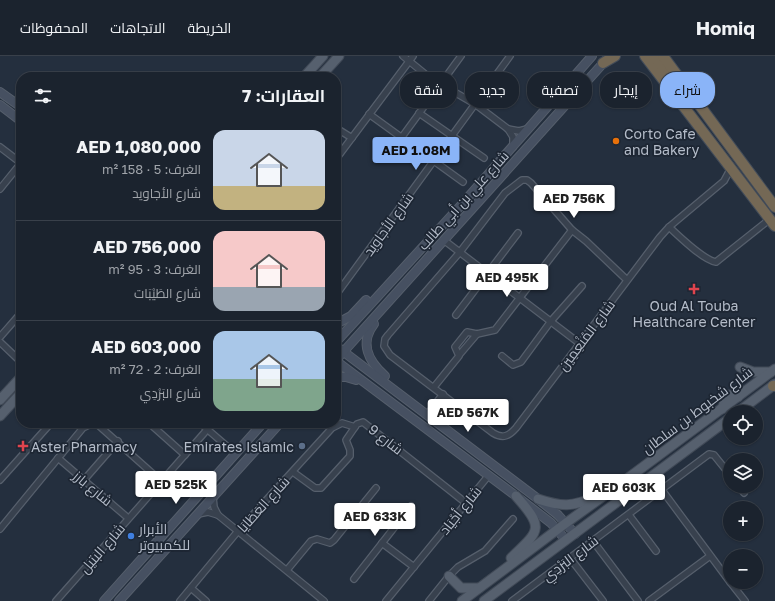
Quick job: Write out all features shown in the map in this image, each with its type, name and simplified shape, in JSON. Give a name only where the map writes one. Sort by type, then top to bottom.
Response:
[{"type":"highway","points":[[606,59],[614,56]]},
{"type":"highway","points":[[663,56],[675,72]]},
{"type":"highway","points":[[646,57],[662,72]]},
{"type":"highway","points":[[646,57],[772,223]]},
{"type":"highway","points":[[701,108],[775,207]]},
{"type":"main road","points":[[309,72],[323,56]]},
{"type":"main road","points":[[325,72],[339,56]]},
{"type":"main road","name":"شارع علي بن أبي طالب","points":[[341,336],[530,129],[592,56]]},
{"type":"main road","name":"شارع علي بن أبي طالب","points":[[341,355],[445,241],[606,59]]},
{"type":"main road","points":[[0,92],[16,103]]},
{"type":"main road","points":[[0,105],[16,117]]},
{"type":"main road","points":[[341,321],[351,316],[372,294],[386,286]]},
{"type":"main road","points":[[394,296],[388,308],[368,333],[366,349],[371,364],[396,386],[400,393]]},
{"type":"main road","points":[[341,350],[538,499],[566,523],[575,534]]},
{"type":"main road","points":[[341,365],[516,496],[557,529],[566,540]]},
{"type":"main road","points":[[740,367],[753,372],[773,371]]},
{"type":"main road","name":"شارع شخبوط بن سلطان","points":[[462,601],[557,529],[640,470],[773,371]]},
{"type":"main road","points":[[341,377],[354,378],[372,392],[382,395]]},
{"type":"main road","points":[[0,400],[16,382]]},
{"type":"main road","name":"شارع شخبوط بن سلطان","points":[[747,405],[774,385]]},
{"type":"main road","points":[[0,416],[16,398]]},
{"type":"main road","name":"شارع شخبوط بن سلطان","points":[[484,601],[723,423]]},
{"type":"main road","points":[[104,601],[259,428]]},
{"type":"main road","points":[[119,601],[275,428]]},
{"type":"main road","points":[[585,526],[577,528],[574,525],[629,483],[640,470]]},
{"type":"main road","points":[[538,499],[558,505],[573,505],[616,487]]},
{"type":"main road","points":[[501,572],[510,559],[528,542],[535,531],[534,517],[516,496]]},
{"type":"main road","points":[[448,578],[461,588],[479,588]]},
{"type":"main road","points":[[448,578],[457,592],[457,601]]},
{"type":"street","points":[[403,56],[408,62],[422,72]]},
{"type":"street","points":[[341,152],[413,56]]},
{"type":"street","points":[[449,72],[461,56]]},
{"type":"street","name":"شارع الأجاويد","points":[[498,72],[510,56]]},
{"type":"street","points":[[391,152],[423,108]]},
{"type":"street","name":"شارع الأجاويد","points":[[341,288],[472,108]]},
{"type":"street","points":[[480,108],[508,129],[513,137],[513,147]]},
{"type":"street","points":[[419,113],[484,158]]},
{"type":"street","points":[[370,114],[463,182]]},
{"type":"street","points":[[508,129],[519,131],[530,129]]},
{"type":"street","points":[[341,131],[352,138]]},
{"type":"street","points":[[0,147],[16,159]]},
{"type":"street","name":"شارع المُنْعِمِين","points":[[572,230],[531,183],[525,180],[518,182],[505,193],[460,252],[388,335],[384,343],[386,350],[390,355],[493,433],[500,437],[507,436],[516,428],[579,343],[669,227],[724,181],[731,168]]},
{"type":"street","points":[[0,189],[16,169]]},
{"type":"street","points":[[724,181],[741,182]]},
{"type":"street","points":[[669,227],[711,261],[716,262],[772,223]]},
{"type":"street","points":[[460,354],[455,347],[466,333],[477,334],[495,330],[572,230],[586,241],[627,280]]},
{"type":"street","points":[[456,315],[518,233]]},
{"type":"street","points":[[445,241],[521,297],[579,343]]},
{"type":"street","points":[[502,356],[513,365],[521,362],[551,321],[582,286]]},
{"type":"street","points":[[0,337],[16,319]]},
{"type":"street","points":[[434,387],[477,334]]},
{"type":"street","points":[[0,342],[16,357]]},
{"type":"street","points":[[427,415],[443,394]]},
{"type":"street","name":"شارع 9","points":[[292,472],[315,488],[321,488],[350,456],[350,450],[346,440],[355,427],[361,422],[368,425],[466,503]]},
{"type":"street","name":"شارع العَطَايَا","points":[[341,424],[355,427]]},
{"type":"street","points":[[0,480],[47,428]]},
{"type":"street","points":[[0,529],[83,428]]},
{"type":"street","points":[[102,428],[161,481]]},
{"type":"street","points":[[155,428],[184,454]]},
{"type":"street","name":"شارع العَطَايَا","points":[[180,601],[238,531],[332,428]]},
{"type":"street","points":[[208,429],[236,454]]},
{"type":"street","name":"شارع البتيل","points":[[56,601],[184,454],[208,429]]},
{"type":"street","points":[[84,480],[118,441]]},
{"type":"street","name":"شارع البَرْدِي","points":[[512,601],[520,599],[570,558],[629,515],[661,488],[710,454],[716,456],[723,466]]},
{"type":"street","name":"شارع بارز","points":[[58,458],[128,518]]},
{"type":"street","points":[[658,472],[661,488],[723,573]]},
{"type":"street","name":"شارع أجْيَاد","points":[[386,601],[488,475]]},
{"type":"street","points":[[645,481],[661,488]]},
{"type":"street","points":[[287,570],[311,541],[317,539],[327,543],[332,542],[376,488]]},
{"type":"street","points":[[213,497],[214,507],[218,515]]},
{"type":"street","points":[[354,579],[410,506]]},
{"type":"street","points":[[196,515],[208,512],[218,515],[324,601]]},
{"type":"street","points":[[629,515],[656,551]]},
{"type":"street","points":[[429,601],[458,567],[485,551],[513,519]]},
{"type":"street","points":[[593,541],[638,601]]},
{"type":"street","points":[[382,543],[414,567]]},
{"type":"street","points":[[650,601],[710,556]]},
{"type":"street","points":[[570,558],[604,601]]},
{"type":"street","points":[[191,588],[206,601]]},
{"type":"street","points":[[736,589],[745,601]]},
{"type":"place","name":"Corto Cafe and Bakery","points":[[616,141]]},
{"type":"place","name":"Oud Al Touba Healthcare Center","points":[[694,289]]},
{"type":"place","name":"Aster Pharmacy","points":[[23,446]]},
{"type":"place","name":"Emirates Islamic","points":[[302,446]]},
{"type":"place","name":"الأبرار للكمبيوتر","points":[[131,536]]}]
